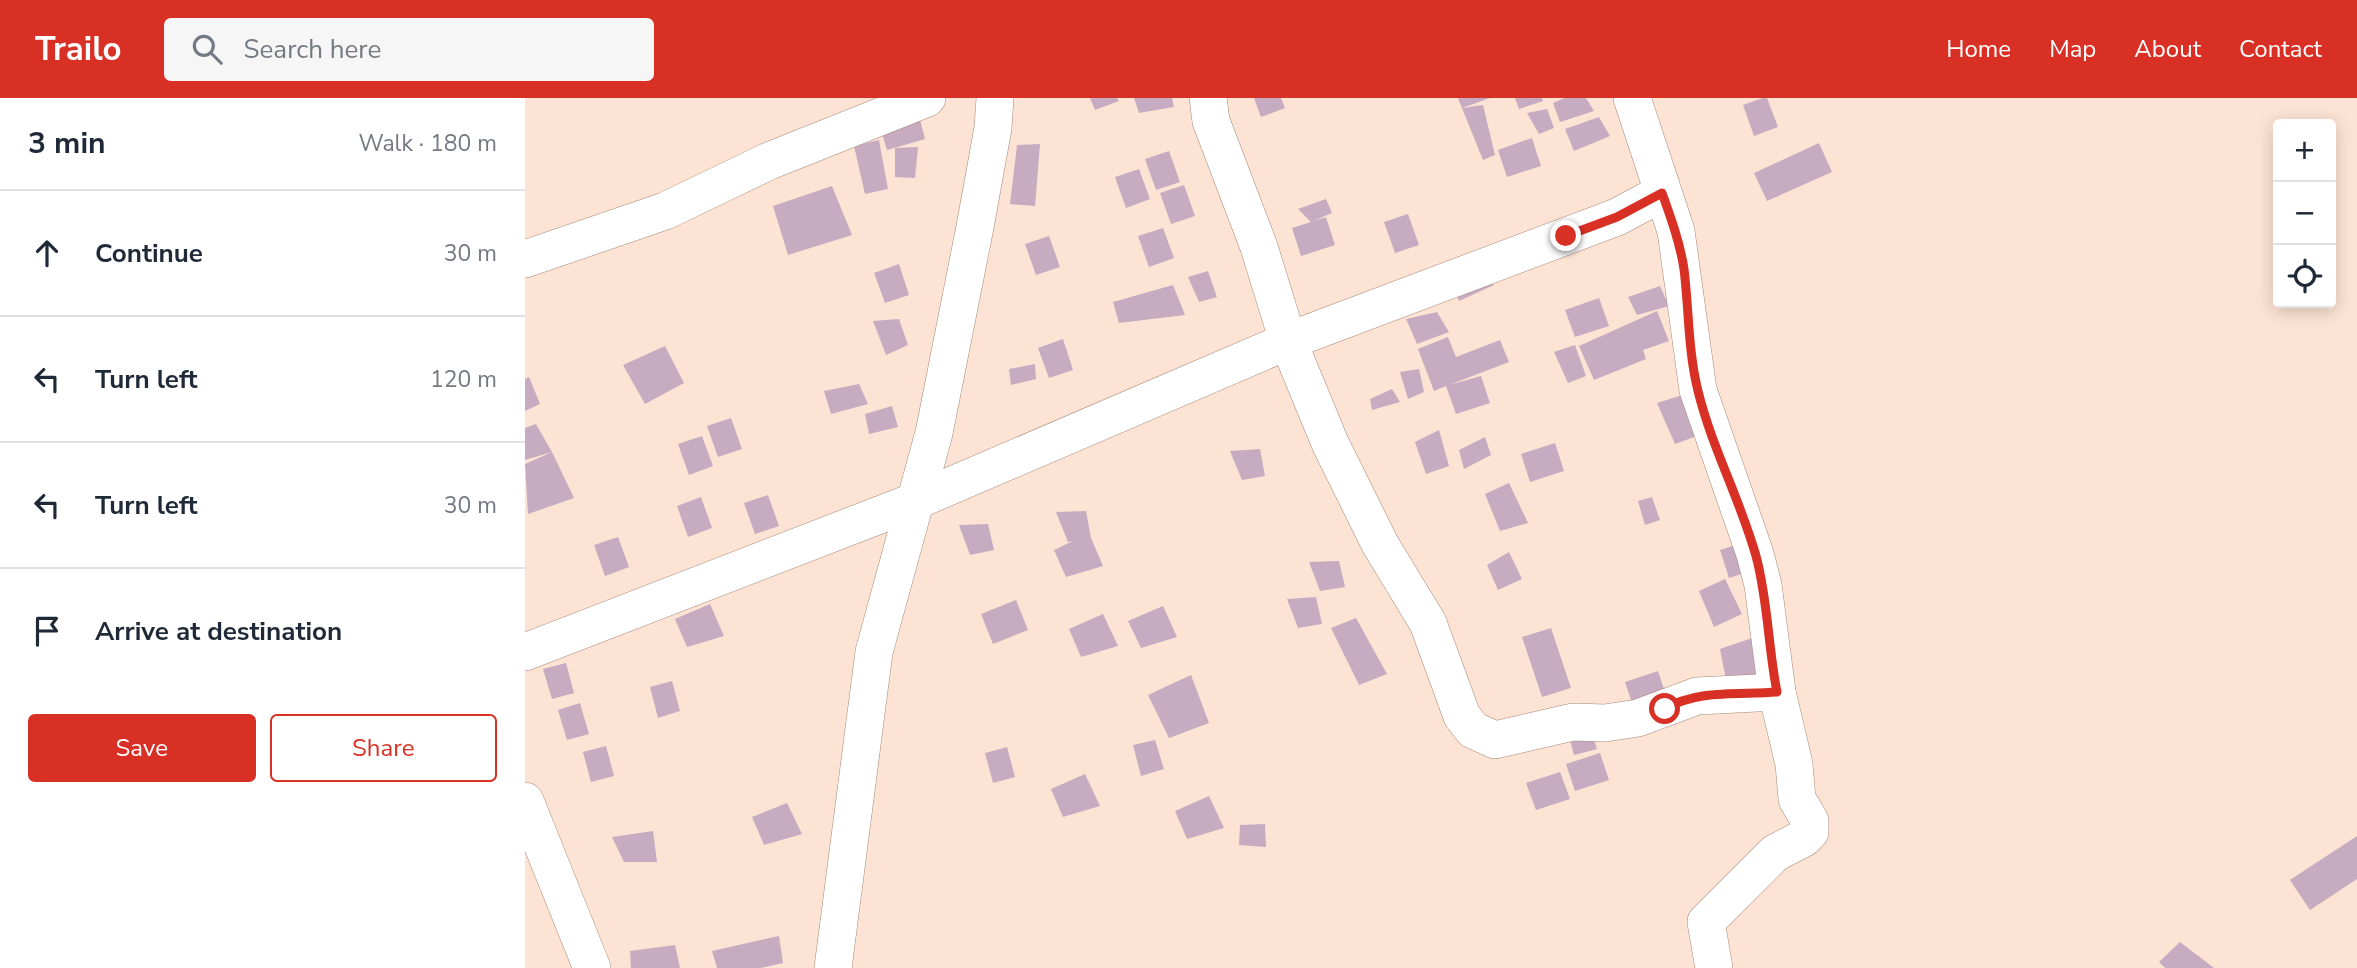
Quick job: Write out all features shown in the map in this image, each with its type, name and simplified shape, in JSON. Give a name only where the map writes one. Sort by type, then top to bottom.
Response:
[{"type":"street","points":[[525,259],[665,211],[769,160],[926,98]]},
{"type":"street","points":[[833,968],[874,652],[941,394],[982,190],[995,98]]},
{"type":"street","points":[[1207,98],[1211,121],[1259,247],[1288,341],[1340,465],[1380,544],[1428,623],[1462,716],[1473,730],[1495,740],[1573,722],[1605,723],[1639,718],[1697,696],[1777,692]]},
{"type":"street","points":[[1632,98],[1676,231],[1683,267],[1690,353],[1698,390],[1709,430],[1752,543],[1763,585],[1777,692],[1790,742],[1797,799],[1810,821],[1810,831],[1804,838],[1775,853],[1706,922],[1714,968]]},
{"type":"street","points":[[525,652],[913,502],[1288,341],[1617,217],[1662,193]]},
{"type":"street","points":[[525,801],[592,968]]},
{"type":"building","points":[[1090,98],[1117,98],[1119,101],[1095,110]]},
{"type":"building","points":[[1134,98],[1172,98],[1174,107],[1139,113]]},
{"type":"building","points":[[1254,98],[1281,98],[1285,108],[1261,117]]},
{"type":"building","points":[[1458,98],[1490,98],[1462,108]]},
{"type":"building","points":[[1515,98],[1542,98],[1543,101],[1519,109]]},
{"type":"building","points":[[1564,98],[1586,98],[1594,111],[1560,122],[1553,103]]},
{"type":"building","points":[[1767,98],[1778,127],[1754,136],[1743,105]]},
{"type":"building","points":[[1483,105],[1495,155],[1483,160],[1462,108]]},
{"type":"building","points":[[917,108],[925,139],[887,150],[880,127]]},
{"type":"building","points":[[1547,109],[1554,128],[1539,134],[1527,113]]},
{"type":"building","points":[[1599,117],[1610,136],[1574,151],[1565,129]]},
{"type":"building","points":[[1532,138],[1541,166],[1507,177],[1498,150]]},
{"type":"building","points":[[879,140],[888,189],[865,194],[854,146]]},
{"type":"building","points":[[1819,143],[1832,172],[1767,201],[1754,173]]},
{"type":"building","points":[[1040,144],[1035,206],[1010,204],[1017,145]]},
{"type":"building","points":[[918,147],[915,178],[895,177],[895,148]]},
{"type":"building","points":[[1169,151],[1180,182],[1156,190],[1145,159]]},
{"type":"building","points":[[1139,169],[1150,199],[1126,208],[1115,177]]},
{"type":"building","points":[[1184,185],[1195,216],[1171,224],[1160,193]]},
{"type":"building","points":[[832,186],[852,235],[788,255],[773,206]]},
{"type":"building","points":[[1326,199],[1332,213],[1313,221],[1326,217],[1335,245],[1301,256],[1292,228],[1311,222],[1298,209]]},
{"type":"building","points":[[1408,214],[1419,245],[1395,253],[1384,222]]},
{"type":"building","points":[[1163,228],[1174,258],[1149,267],[1138,236]]},
{"type":"building","points":[[1049,236],[1060,267],[1036,275],[1025,244]]},
{"type":"building","points":[[899,264],[909,295],[885,303],[874,273]]},
{"type":"building","points":[[1208,271],[1217,297],[1199,302],[1188,277]]},
{"type":"building","points":[[1485,272],[1494,285],[1459,301],[1454,286]]},
{"type":"building","points":[[1173,285],[1185,315],[1119,323],[1113,302]]},
{"type":"building","points":[[1660,286],[1669,306],[1637,315],[1628,297]]},
{"type":"building","points":[[1599,298],[1609,326],[1575,337],[1565,310]]},
{"type":"building","points":[[1657,311],[1669,341],[1643,350],[1646,359],[1594,380],[1579,346]]},
{"type":"building","points":[[1437,312],[1449,332],[1417,344],[1406,319]]},
{"type":"building","points":[[899,319],[908,345],[886,355],[873,321]]},
{"type":"building","points":[[1448,337],[1456,357],[1500,340],[1509,362],[1449,385],[1481,376],[1490,403],[1456,414],[1446,386],[1434,391],[1418,349]]},
{"type":"building","points":[[1063,339],[1073,370],[1049,378],[1038,348]]},
{"type":"building","points":[[1575,345],[1586,376],[1568,383],[1554,352]]},
{"type":"building","points":[[665,346],[684,383],[645,404],[623,365]]},
{"type":"building","points":[[1035,364],[1036,379],[1011,385],[1009,369]]},
{"type":"building","points":[[1419,369],[1424,392],[1408,399],[1400,372]]},
{"type":"building","points":[[529,377],[540,404],[525,411],[525,379]]},
{"type":"building","points":[[859,384],[868,404],[831,414],[824,391]]},
{"type":"building","points":[[1392,389],[1400,402],[1372,410],[1370,399]]},
{"type":"building","points":[[1692,392],[1705,433],[1675,444],[1657,403]]},
{"type":"building","points":[[892,406],[898,427],[869,434],[865,414]]},
{"type":"building","points":[[731,418],[742,449],[718,457],[707,426]]},
{"type":"building","points":[[536,424],[552,452],[525,460],[525,428]]},
{"type":"building","points":[[1439,430],[1449,466],[1426,474],[1415,442]]},
{"type":"building","points":[[702,436],[713,466],[689,475],[678,444]]},
{"type":"building","points":[[1485,437],[1491,455],[1464,469],[1459,450]]},
{"type":"building","points":[[1555,443],[1564,471],[1530,482],[1521,454]]},
{"type":"building","points":[[1260,449],[1265,476],[1242,480],[1230,451]]},
{"type":"building","points":[[552,452],[574,498],[528,514],[525,464]]},
{"type":"building","points":[[1509,483],[1528,523],[1500,531],[1485,494]]},
{"type":"building","points":[[768,495],[779,526],[755,534],[744,503]]},
{"type":"building","points":[[701,497],[712,528],[688,537],[677,506]]},
{"type":"building","points":[[1652,497],[1660,520],[1645,525],[1638,501]]},
{"type":"building","points":[[1086,511],[1091,538],[1103,566],[1066,577],[1054,550],[1073,541],[1068,542],[1056,512]]},
{"type":"building","points":[[988,524],[994,550],[970,555],[959,525]]},
{"type":"building","points":[[618,537],[629,567],[605,576],[594,545]]},
{"type":"building","points":[[1754,539],[1763,567],[1729,578],[1720,550]]},
{"type":"building","points":[[1509,552],[1522,579],[1498,590],[1487,565]]},
{"type":"building","points":[[1339,561],[1345,587],[1320,591],[1309,562]]},
{"type":"building","points":[[1725,579],[1742,614],[1714,627],[1699,591]]},
{"type":"building","points":[[1316,597],[1322,624],[1298,628],[1287,599]]},
{"type":"building","points":[[1016,600],[1028,630],[993,644],[981,614]]},
{"type":"building","points":[[710,604],[724,636],[687,647],[675,619]]},
{"type":"building","points":[[1163,606],[1177,637],[1141,648],[1128,621]]},
{"type":"building","points":[[1103,614],[1118,646],[1081,657],[1069,629]]},
{"type":"building","points":[[1356,618],[1387,674],[1359,685],[1331,628]]},
{"type":"building","points":[[1551,628],[1571,688],[1542,697],[1522,637]]},
{"type":"building","points":[[1758,636],[1763,682],[1727,685],[1720,649]]},
{"type":"building","points":[[566,663],[574,693],[552,699],[543,669]]},
{"type":"building","points":[[1658,671],[1667,698],[1634,709],[1625,682]]},
{"type":"building","points":[[1191,675],[1209,723],[1169,738],[1148,695]]},
{"type":"building","points":[[672,681],[680,711],[658,718],[650,687]]},
{"type":"building","points":[[580,703],[589,734],[567,740],[558,710]]},
{"type":"building","points":[[1588,719],[1597,749],[1574,755],[1566,725]]},
{"type":"building","points":[[1155,740],[1164,769],[1141,776],[1133,745]]},
{"type":"building","points":[[606,746],[614,776],[591,782],[583,752]]},
{"type":"building","points":[[1007,747],[1015,777],[993,783],[985,753]]},
{"type":"building","points":[[1600,753],[1609,780],[1575,791],[1566,764]]},
{"type":"building","points":[[1560,772],[1570,799],[1536,810],[1526,783]]},
{"type":"building","points":[[1085,774],[1100,806],[1063,817],[1051,789]]},
{"type":"building","points":[[1209,796],[1224,828],[1187,839],[1175,811]]},
{"type":"building","points":[[787,803],[802,834],[764,845],[752,817]]},
{"type":"building","points":[[1265,824],[1266,847],[1239,845],[1240,825]]},
{"type":"building","points":[[653,831],[657,862],[624,862],[612,837]]},
{"type":"building","points":[[2357,836],[2357,879],[2310,910],[2290,880]]},
{"type":"building","points":[[779,936],[783,963],[761,968],[717,968],[712,951]]},
{"type":"building","points":[[2180,942],[2214,968],[2165,968],[2159,962]]},
{"type":"building","points":[[675,945],[680,968],[631,968],[630,951]]},
{"type":"route","points":[[1566,236],[1617,217],[1662,193],[1676,231],[1683,267],[1690,353],[1698,390],[1709,430],[1755,554],[1763,585],[1767,637],[1777,692],[1697,696],[1679,701],[1665,709]]}]
